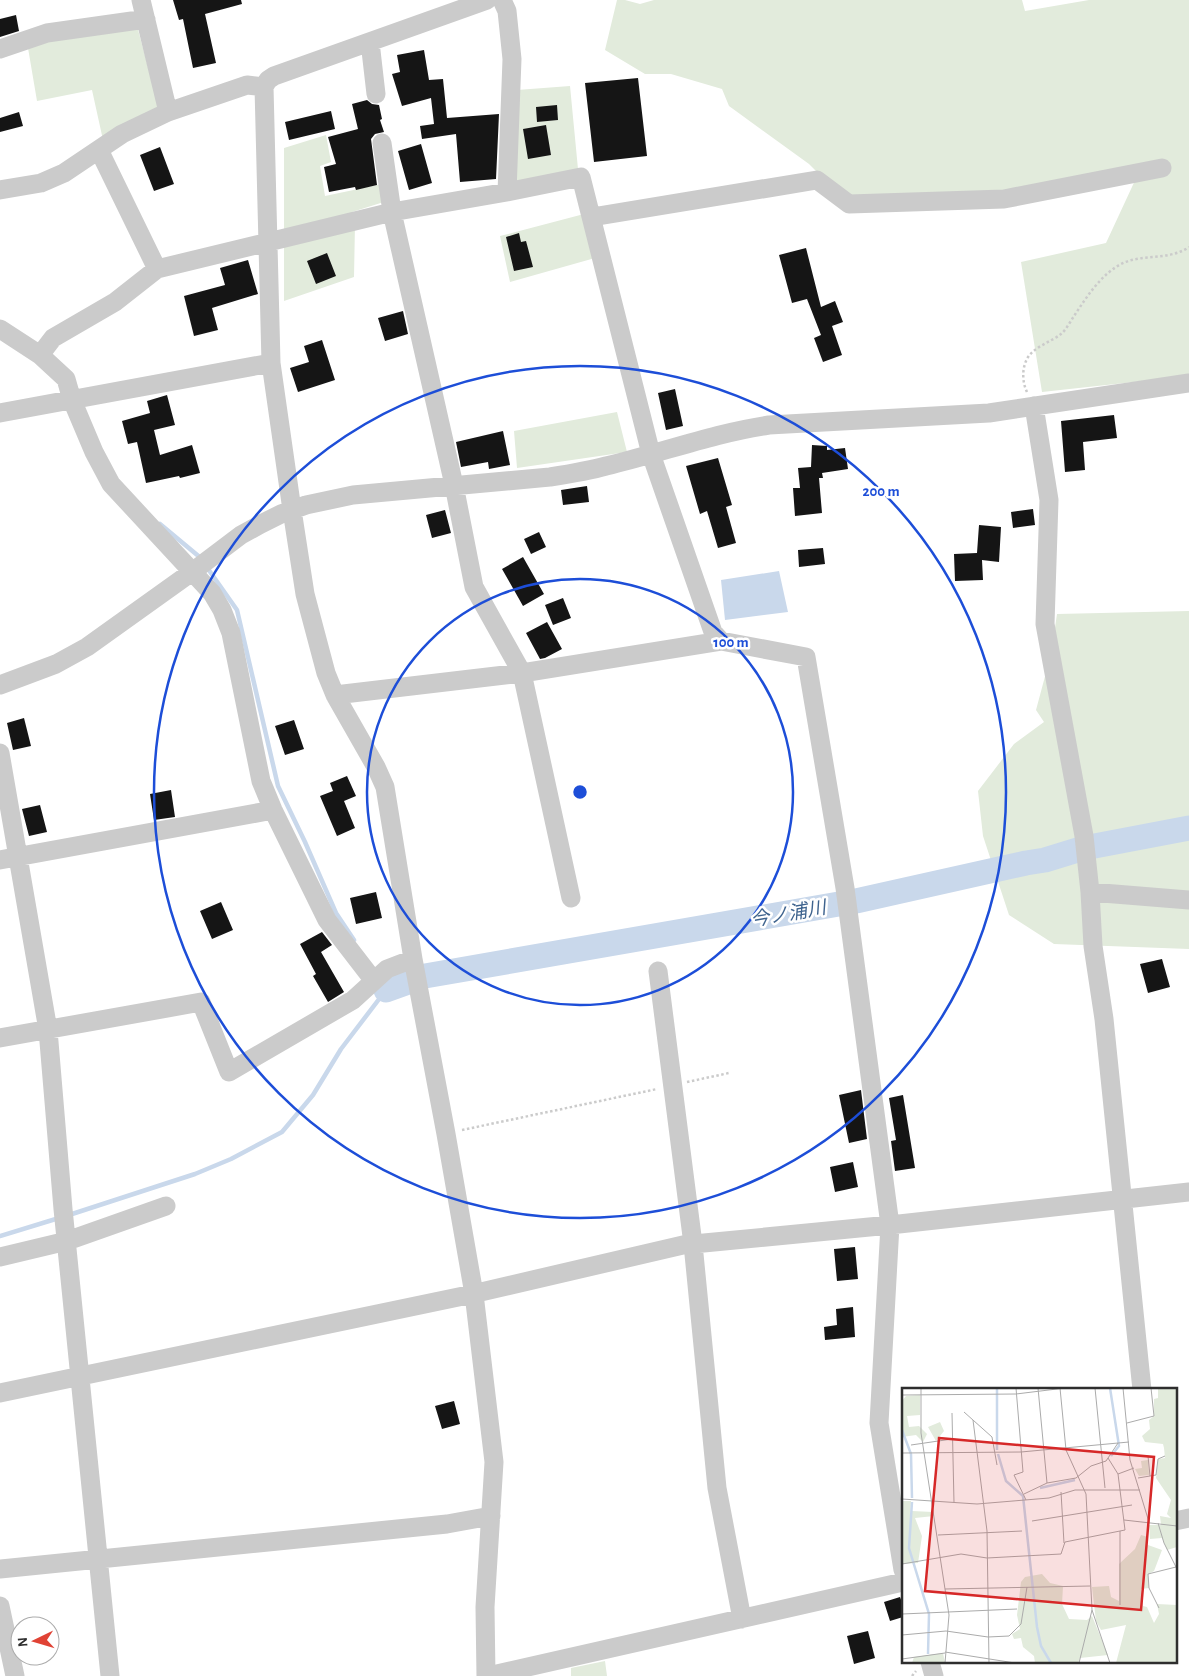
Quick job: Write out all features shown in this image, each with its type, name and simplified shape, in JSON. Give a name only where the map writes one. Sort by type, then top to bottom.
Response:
[{"type":"street","points":[[141,0],[168,112]]},
{"type":"street","points":[[487,0],[274,76],[268,80],[264,87],[271,363],[305,594],[326,673],[335,695],[376,767],[385,787],[413,959],[474,1294],[494,1462],[485,1607],[487,1676],[902,1582]]},
{"type":"street","points":[[502,0],[507,11],[512,59],[507,192]]},
{"type":"street","points":[[0,49],[47,33],[146,18]]},
{"type":"street","points":[[370,42],[376,94]]},
{"type":"street","points":[[0,190],[41,183],[64,173],[122,134],[168,112],[247,86],[264,87]]},
{"type":"street","points":[[382,143],[392,212],[454,486],[474,586],[522,674],[571,898]]},
{"type":"street","points":[[99,150],[157,269]]},
{"type":"street","points":[[592,217],[817,180],[849,204],[1004,199],[1162,168]]},
{"type":"street","points":[[40,355],[53,338],[115,302],[157,269],[392,212],[581,177],[651,454],[713,632],[722,641]]},
{"type":"street","points":[[0,329],[40,355],[66,379],[72,400],[94,452],[111,484],[192,573],[212,592],[222,610],[231,633],[262,781],[273,810],[327,920],[374,980]]},
{"type":"street","points":[[0,414],[271,363]]},
{"type":"street","points":[[0,685],[56,664],[87,647],[192,573],[241,535],[281,514],[331,499],[353,495],[568,474],[605,467],[742,429],[770,425],[990,413],[1189,383]]},
{"type":"street","points":[[1034,406],[1049,500],[1045,624],[1084,836],[1094,946],[1124,1198],[1142,1388]]},
{"type":"street","points":[[335,695],[522,674],[722,641],[806,657],[845,888],[890,1225],[879,1423],[902,1564]]},
{"type":"street","points":[[0,753],[48,1030],[110,1676]]},
{"type":"street","points":[[0,860],[273,810]]},
{"type":"street","points":[[1090,892],[1189,900]]},
{"type":"street","points":[[0,1038],[201,1002],[229,1072],[353,1000],[386,969],[413,959]]},
{"type":"street","points":[[658,971],[693,1244],[717,1488],[742,1618]]},
{"type":"street","points":[[0,1393],[474,1294],[683,1245],[890,1225],[1189,1192]]},
{"type":"street","points":[[0,1257],[67,1241],[166,1206]]},
{"type":"street","points":[[0,1569],[447,1524],[491,1516]]},
{"type":"street","points":[[1176,1521],[1189,1518]]},
{"type":"street","points":[[0,1606],[15,1676]]},
{"type":"path","points":[[1034,406],[1024,386],[1024,368],[1028,357],[1040,346],[1062,334],[1094,287],[1116,266],[1134,259],[1171,254],[1189,247]]},
{"type":"path","points":[[446,1134],[729,1073]]},
{"type":"green space","points":[[617,0],[640,4],[654,0],[1022,0],[1025,11],[1089,0],[1189,0],[1189,376],[1042,392],[1021,262],[1106,243],[1138,174],[1004,199],[849,204],[809,164],[729,106],[722,89],[671,74],[645,74],[605,50]]},
{"type":"green space","points":[[137,26],[159,108],[103,140],[92,90],[37,101],[28,48],[48,41]]},
{"type":"green space","points":[[570,86],[578,169],[516,182],[517,90]]},
{"type":"green space","points":[[326,135],[331,162],[320,166],[325,196],[382,184],[387,201],[352,212],[355,224],[354,277],[284,301],[284,148]]},
{"type":"green space","points":[[584,214],[595,258],[510,282],[500,236]]},
{"type":"green space","points":[[617,412],[627,452],[517,468],[514,431]]},
{"type":"green space","points":[[1189,611],[1189,949],[1054,944],[1009,915],[983,836],[978,791],[1014,744],[1044,722],[1036,710],[1051,654],[1057,614]]},
{"type":"green space","points":[[605,1661],[607,1676],[571,1676],[571,1668]]},
{"type":"water","points":[[779,571],[788,612],[725,620],[721,580]]},
{"type":"building","points":[[173,0],[241,0],[242,4],[205,14],[216,63],[193,68],[183,19],[179,20]]},
{"type":"building","points":[[16,15],[19,31],[0,37],[0,19]]},
{"type":"building","points":[[424,50],[429,80],[443,79],[447,118],[499,114],[496,179],[460,182],[456,134],[422,139],[420,126],[434,124],[431,98],[402,106],[392,74],[400,72],[397,55]]},
{"type":"building","points":[[638,78],[647,156],[594,162],[585,83]]},
{"type":"building","points":[[367,100],[372,104],[379,105],[382,119],[380,120],[384,132],[375,134],[371,139],[377,185],[356,190],[355,187],[329,192],[324,167],[336,164],[328,137],[358,129],[352,104]]},
{"type":"building","points":[[557,105],[558,120],[537,122],[536,107]]},
{"type":"building","points":[[331,111],[335,129],[289,140],[285,122]]},
{"type":"building","points":[[19,112],[23,126],[0,132],[0,118]]},
{"type":"building","points":[[546,125],[551,155],[528,159],[523,129]]},
{"type":"building","points":[[421,144],[432,183],[409,190],[398,151]]},
{"type":"building","points":[[160,147],[174,184],[154,191],[140,155]]},
{"type":"building","points":[[519,233],[521,242],[526,241],[533,267],[514,271],[506,237]]},
{"type":"building","points":[[806,248],[821,307],[835,301],[843,322],[832,326],[842,355],[823,362],[814,338],[821,335],[807,299],[792,303],[779,255]]},
{"type":"building","points":[[327,253],[336,276],[316,284],[307,261]]},
{"type":"building","points":[[248,260],[258,294],[212,308],[218,330],[194,336],[184,296],[225,285],[220,268]]},
{"type":"building","points":[[403,311],[408,334],[385,341],[378,318]]},
{"type":"building","points":[[322,340],[335,380],[298,392],[290,368],[309,362],[304,346]]},
{"type":"building","points":[[675,389],[683,426],[666,430],[658,393]]},
{"type":"building","points":[[167,395],[175,425],[154,430],[160,455],[192,445],[200,473],[146,483],[137,442],[128,444],[122,421],[150,413],[147,401]]},
{"type":"building","points":[[1114,415],[1117,438],[1083,442],[1085,470],[1065,472],[1061,421]]},
{"type":"building","points":[[503,431],[510,465],[489,469],[488,462],[461,467],[456,442]]},
{"type":"building","points":[[812,445],[827,446],[827,450],[845,448],[848,469],[822,473],[823,478],[819,478],[822,513],[795,516],[793,488],[800,488],[798,468],[811,467]]},
{"type":"building","points":[[718,458],[732,505],[726,507],[736,543],[718,548],[707,511],[700,514],[686,466]]},
{"type":"building","points":[[587,486],[589,502],[563,505],[561,490]]},
{"type":"building","points":[[1033,509],[1035,525],[1013,528],[1011,512]]},
{"type":"building","points":[[445,510],[451,533],[432,538],[426,515]]},
{"type":"building","points":[[979,525],[1001,527],[999,562],[982,560],[983,580],[955,581],[954,554],[977,553]]},
{"type":"building","points":[[539,532],[546,547],[531,554],[524,539]]},
{"type":"building","points":[[823,548],[825,564],[799,567],[798,550]]},
{"type":"building","points":[[523,557],[544,594],[523,606],[502,569]]},
{"type":"building","points":[[563,598],[571,618],[553,625],[545,605]]},
{"type":"building","points":[[547,622],[562,649],[540,659],[526,633]]},
{"type":"building","points":[[24,718],[31,746],[13,750],[7,723]]},
{"type":"building","points":[[294,720],[304,749],[285,755],[275,726]]},
{"type":"building","points":[[347,776],[356,796],[344,801],[355,828],[337,836],[320,796],[333,791],[330,783]]},
{"type":"building","points":[[171,790],[175,817],[154,820],[150,794]]},
{"type":"building","points":[[40,805],[47,832],[29,836],[22,809]]},
{"type":"building","points":[[376,892],[382,918],[356,924],[350,898]]},
{"type":"building","points":[[221,902],[233,930],[212,939],[200,911]]},
{"type":"building","points":[[322,932],[332,945],[321,952],[344,992],[328,1002],[313,976],[316,974],[300,944]]},
{"type":"building","points":[[1162,959],[1170,987],[1148,993],[1140,964]]},
{"type":"building","points":[[861,1090],[867,1139],[849,1143],[839,1095]]},
{"type":"building","points":[[903,1095],[915,1168],[895,1171],[891,1141],[896,1140],[889,1098]]},
{"type":"building","points":[[853,1162],[858,1187],[835,1192],[830,1167]]},
{"type":"building","points":[[855,1247],[858,1279],[837,1281],[834,1249]]},
{"type":"building","points":[[853,1307],[855,1337],[825,1340],[824,1327],[837,1325],[836,1309]]},
{"type":"building","points":[[454,1401],[460,1424],[442,1429],[435,1406]]},
{"type":"building","points":[[900,1597],[902,1617],[890,1621],[884,1602]]},
{"type":"building","points":[[868,1631],[875,1658],[854,1664],[847,1636]]},
{"type":"waterway","points":[[160,524],[202,559]]},
{"type":"waterway","points":[[206,566],[237,610],[278,786],[336,913],[354,940]]},
{"type":"waterway","name":"今ノ浦川","points":[[386,990],[425,976],[856,901],[1045,860],[1084,848],[1189,828]]},
{"type":"waterway","points":[[69,1215],[195,1174],[231,1159],[282,1132],[313,1095],[341,1049],[386,990],[380,981]]},
{"type":"waterway","points":[[0,1236],[59,1218]]}]
